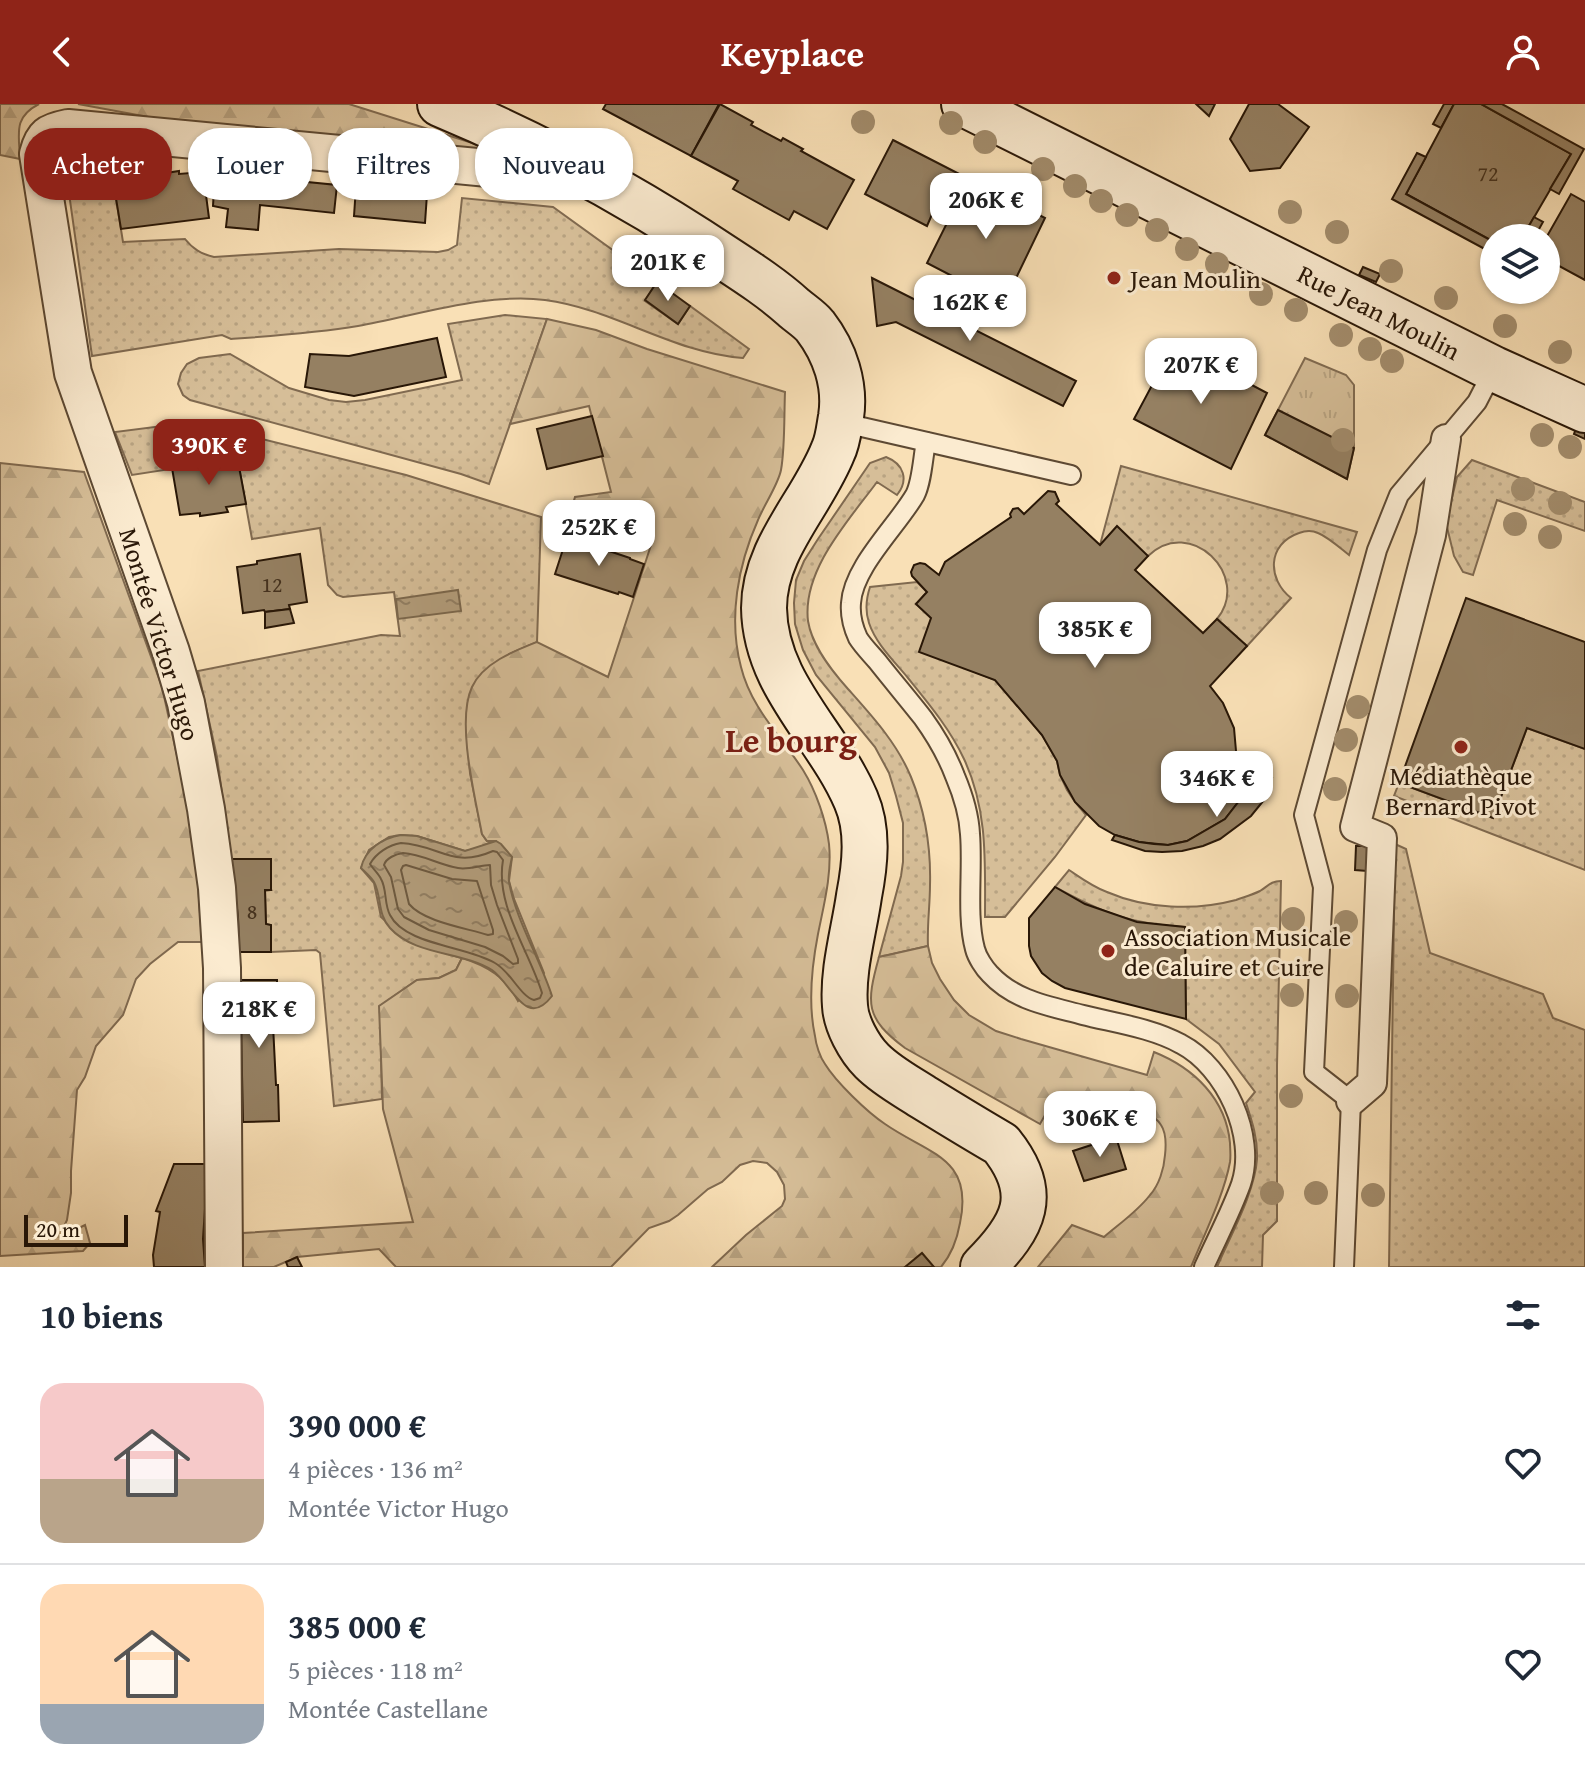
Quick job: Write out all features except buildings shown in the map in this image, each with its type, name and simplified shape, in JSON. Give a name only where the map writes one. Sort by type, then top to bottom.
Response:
[{"type":"main road","points":[[440,104],[496,128]]},
{"type":"main road","name":"Rue Jean Moulin","points":[[964,104],[1494,369],[1585,410]]},
{"type":"main road","points":[[633,200],[772,288],[814,325],[832,354],[843,404],[835,448],[780,546],[768,575],[764,607],[767,638],[789,693],[842,773],[861,818],[864,834],[863,872],[844,987],[845,1011],[855,1036],[870,1059],[893,1078],[1001,1144],[1013,1159],[1021,1177],[1024,1198],[1021,1218],[983,1267]]},
{"type":"street","name":"Montée Victor Hugo","points":[[224,1267],[222,968],[217,888],[206,809],[186,703],[171,652],[73,373],[38,154],[42,140],[52,132],[68,128],[475,167]]},
{"type":"street","points":[[1351,1101],[1372,1083],[1382,838],[1355,827],[1431,535],[1446,439]]},
{"type":"lane","points":[[1344,1267],[1351,1101],[1314,1072],[1323,887],[1304,815],[1377,550],[1399,495],[1477,402],[1494,369]]},
{"type":"lane","points":[[840,422],[1071,475]]},
{"type":"lane","points":[[926,442],[917,492],[856,579],[851,601],[852,620],[858,638],[924,720],[950,763],[960,788],[971,835],[975,952],[989,973],[1007,990],[1029,1001],[1158,1034],[1183,1044],[1218,1077],[1240,1118],[1245,1163],[1241,1183],[1204,1267]]},
{"type":"green space","points":[[0,104],[39,104],[21,121],[20,159],[0,155]]},
{"type":"green space","points":[[78,104],[349,104],[425,128],[328,128],[328,137],[312,136],[312,128],[233,128],[181,123]]},
{"type":"green space","points":[[459,139],[475,144],[475,151],[459,150]]},
{"type":"green space","points":[[462,198],[553,207],[657,282],[645,301],[678,324],[690,306],[749,349],[743,358],[717,354],[668,340],[595,312],[523,298],[476,302],[342,328],[231,339],[222,335],[92,356],[70,200],[116,200],[123,242],[185,239],[198,251],[214,257],[339,249],[438,252],[457,245]]},
{"type":"green space","points":[[505,315],[547,319],[489,484],[190,400],[183,395],[178,384],[187,364],[199,358],[230,354],[289,388],[346,402],[462,380],[448,324]]},
{"type":"green space","points":[[547,319],[596,330],[785,392],[781,470],[751,537],[740,573],[735,611],[737,648],[752,696],[808,778],[828,835],[828,878],[812,985],[813,1024],[818,1051],[836,1079],[870,1112],[944,1160],[954,1171],[963,1201],[954,1246],[941,1267],[712,1267],[782,1206],[785,1199],[784,1185],[777,1172],[767,1163],[753,1161],[740,1165],[669,1221],[649,1228],[611,1267],[396,1267],[379,1249],[297,1257],[274,1267],[243,1267],[243,1233],[413,1222],[383,1109],[379,1006],[417,980],[439,978],[456,970],[462,958],[495,974],[518,1001],[544,973],[509,881],[512,857],[496,841],[487,841],[482,834],[468,759],[468,702],[472,687],[484,671],[500,659],[537,642],[608,677],[653,539],[571,511],[575,497],[611,492],[589,406],[510,424]]},
{"type":"green space","points":[[1305,358],[1346,375],[1354,385],[1354,448],[1347,479],[1265,435]]},
{"type":"green space","points":[[194,422],[406,475],[541,517],[537,642],[509,654],[467,706],[470,773],[482,834],[492,842],[465,851],[417,836],[389,837],[369,850],[361,868],[374,883],[381,917],[406,940],[462,958],[456,970],[439,978],[417,980],[380,1006],[382,1099],[334,1106],[320,953],[316,950],[271,952],[271,925],[266,924],[265,891],[271,890],[231,859],[217,757],[198,671],[381,635],[400,636],[394,592],[337,595],[328,585],[320,528],[252,539],[237,456],[132,475],[115,432]]},
{"type":"green space","points":[[886,457],[901,468],[904,478],[901,489],[897,495],[877,482],[830,547],[812,583],[808,602],[808,621],[818,648],[835,674],[899,753],[916,790],[923,817],[930,871],[928,946],[879,957],[901,876],[903,823],[889,773],[875,747],[816,675],[803,650],[795,624],[794,603],[796,580],[804,561],[870,463]]},
{"type":"green space","points":[[1472,460],[1585,502],[1585,531],[1497,500],[1473,575],[1463,572],[1454,556],[1446,523],[1457,477]]},
{"type":"green space","points":[[0,463],[84,472],[162,687],[188,806],[202,942],[178,942],[136,979],[123,1015],[96,1046],[77,1090],[71,1193],[62,1231],[85,1225],[90,1243],[83,1251],[0,1256]]},
{"type":"green space","points":[[1121,466],[1357,532],[1349,555],[1313,531],[1299,533],[1281,545],[1274,562],[1275,572],[1283,590],[1291,598],[1247,646],[1217,619],[1226,602],[1227,585],[1222,569],[1198,547],[1181,542],[1164,545],[1148,556],[1100,545]]},
{"type":"green space","points":[[917,582],[927,592],[916,604],[931,618],[970,670],[995,680],[1042,735],[1057,761],[1067,790],[1086,815],[1005,917],[985,917],[981,817],[964,759],[939,717],[881,645],[868,618],[866,605],[870,587]]},
{"type":"green space","points":[[1527,728],[1585,749],[1585,870],[1394,796],[1399,783],[1493,818]]},
{"type":"green space","points":[[1395,844],[1406,849],[1430,953],[1543,994],[1553,1018],[1585,1030],[1585,1267],[1389,1267]]},
{"type":"green space","points":[[1069,870],[1097,888],[1122,898],[1154,905],[1187,907],[1236,900],[1281,881],[1277,1221],[1263,1235],[1262,1267],[1217,1267],[1247,1200],[1255,1172],[1257,1144],[1246,1103],[1255,1092],[1219,1044],[1186,1019],[1185,927],[1133,920],[1088,904],[1055,887]]},
{"type":"green space","points":[[928,946],[932,963],[954,1000],[969,1015],[996,1031],[1147,1075],[1154,1052],[1182,1067],[1206,1087],[1222,1112],[1227,1127],[1230,1159],[1218,1201],[1191,1267],[1038,1267],[1072,1225],[1104,1237],[1145,1201],[1162,1171],[1166,1148],[1164,1132],[1153,1117],[1129,1105],[1057,1094],[1040,1124],[905,1048],[882,1028],[872,1009],[875,973],[879,957]]},
{"type":"water","points":[[458,590],[461,611],[398,619],[396,599]]},
{"type":"water","points":[[401,835],[417,836],[465,851],[496,841],[512,857],[509,879],[512,896],[552,996],[543,1005],[534,1008],[527,1006],[492,970],[467,959],[412,944],[390,928],[383,917],[374,882],[361,868],[366,855],[376,846]]},
{"type":"place","name":"Jean Moulin","points":[[1114,278]]},
{"type":"place","name":"Médiathèque Bernard Pivot","points":[[1461,747]]},
{"type":"place","name":"Association Musicale de Caluire et Cuire","points":[[1108,951]]},
{"type":"district","name":"Le bourg","points":[[791,739]]}]
